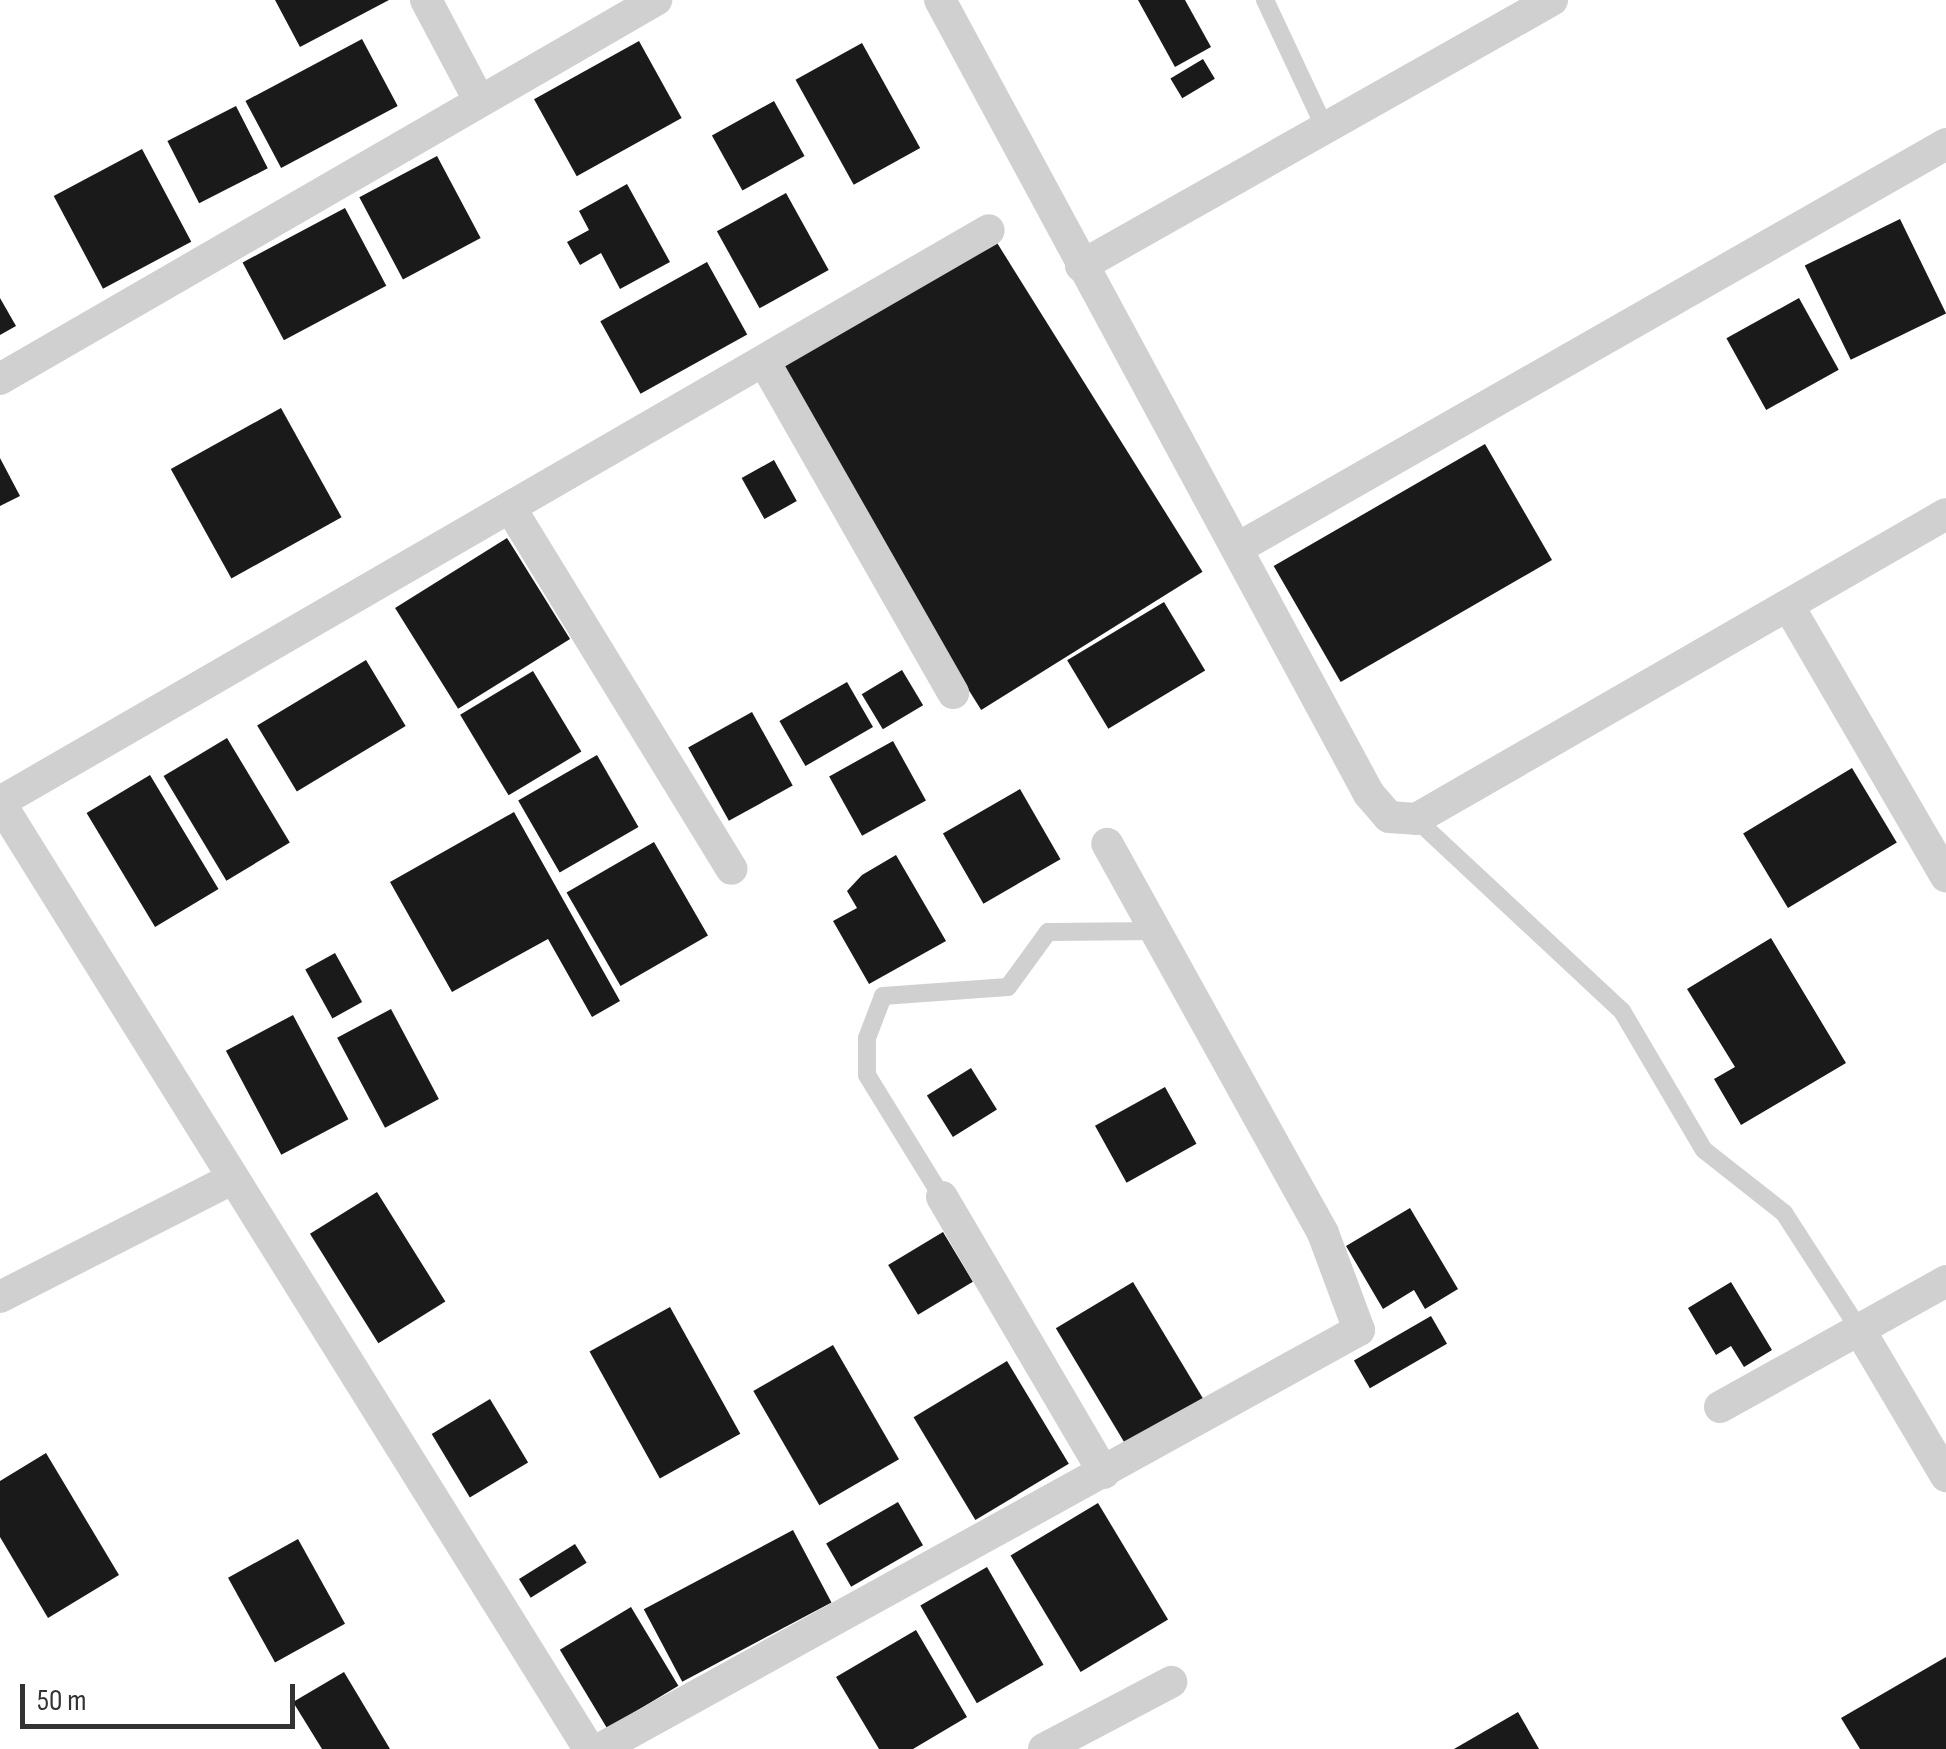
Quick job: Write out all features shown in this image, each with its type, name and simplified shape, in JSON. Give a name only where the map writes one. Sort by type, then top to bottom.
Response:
[{"type":"street","points":[[426,0],[479,100]]},
{"type":"street","points":[[0,379],[656,0]]},
{"type":"street","points":[[940,0],[1368,794],[1389,816],[1416,820],[1946,514]]},
{"type":"street","points":[[1081,266],[1552,0]]},
{"type":"street","points":[[1238,548],[1946,144]]},
{"type":"street","points":[[589,1749],[0,802],[989,230]]},
{"type":"street","points":[[764,363],[953,693]]},
{"type":"street","points":[[511,509],[732,869]]},
{"type":"street","points":[[1788,605],[1946,876]]},
{"type":"street","points":[[600,1749],[1359,1330],[1352,1292],[1161,932],[1107,844]]},
{"type":"street","points":[[0,1296],[232,1179]]},
{"type":"street","points":[[942,1197],[1104,1473]]},
{"type":"street","points":[[1720,1407],[1946,1280]]},
{"type":"street","points":[[1858,1330],[1946,1476]]},
{"type":"street","points":[[1044,1749],[1171,1682]]},
{"type":"lane","points":[[1265,0],[1325,128]]},
{"type":"lane","points":[[1416,820],[1622,1010],[1704,1150],[1784,1213],[1858,1330]]},
{"type":"lane","points":[[942,1197],[868,1075],[867,1038],[883,996],[1008,986],[1048,932],[1161,932]]},
{"type":"building","points":[[275,0],[389,0],[300,47]]},
{"type":"building","points":[[1138,0],[1185,0],[1211,47],[1175,67]]},
{"type":"building","points":[[362,39],[398,106],[281,168],[245,101]]},
{"type":"building","points":[[639,41],[682,118],[577,176],[534,99]]},
{"type":"building","points":[[862,43],[920,148],[854,185],[796,80]]},
{"type":"building","points":[[1203,59],[1215,79],[1182,98],[1170,79]]},
{"type":"building","points":[[774,101],[805,156],[742,191],[712,135]]},
{"type":"building","points":[[236,106],[268,168],[199,203],[167,141]]},
{"type":"building","points":[[142,149],[191,242],[103,289],[54,196]]},
{"type":"building","points":[[437,156],[481,238],[403,279],[359,197]]},
{"type":"building","points":[[627,184],[670,262],[620,289],[601,253],[580,265],[567,242],[589,230],[579,211]]},
{"type":"building","points":[[786,193],[829,270],[760,308],[717,231]]},
{"type":"building","points":[[345,208],[386,286],[284,340],[243,262]]},
{"type":"building","points":[[1900,219],[1946,313],[1851,360],[1805,265]]},
{"type":"building","points":[[989,230],[1203,572],[981,710],[768,368]]},
{"type":"building","points":[[707,262],[747,335],[641,394],[600,321]]},
{"type":"building","points":[[0,298],[16,326],[0,335]]},
{"type":"building","points":[[1799,298],[1839,370],[1766,410],[1726,338]]},
{"type":"building","points":[[281,408],[342,517],[231,578],[171,469]]},
{"type":"building","points":[[1485,444],[1552,560],[1341,682],[1274,566]]},
{"type":"building","points":[[0,458],[20,496],[0,506]]},
{"type":"building","points":[[774,460],[797,501],[764,519],[742,478]]},
{"type":"building","points":[[507,538],[570,639],[458,709],[395,608]]},
{"type":"building","points":[[1164,602],[1205,671],[1108,729],[1067,660]]},
{"type":"building","points":[[366,660],[406,726],[297,791],[257,725]]},
{"type":"building","points":[[902,670],[923,705],[883,729],[862,694]]},
{"type":"building","points":[[533,671],[581,752],[509,795],[460,715]]},
{"type":"building","points":[[847,682],[873,727],[805,766],[779,721]]},
{"type":"building","points":[[752,712],[793,785],[729,821],[688,747]]},
{"type":"building","points":[[227,738],[290,843],[226,881],[164,776]]},
{"type":"building","points":[[893,741],[926,800],[862,836],[829,776]]},
{"type":"building","points":[[597,755],[638,827],[560,872],[518,800]]},
{"type":"building","points":[[1852,768],[1897,843],[1788,908],[1743,833]]},
{"type":"building","points":[[150,775],[219,889],[155,927],[87,813]]},
{"type":"building","points":[[1020,789],[1060,859],[983,904],[943,834]]},
{"type":"building","points":[[514,812],[620,1001],[592,1017],[548,939],[452,992],[390,882]]},
{"type":"building","points":[[654,842],[708,936],[621,986],[567,892]]},
{"type":"building","points":[[896,855],[946,941],[869,984],[833,921],[857,908],[847,891],[862,875]]},
{"type":"building","points":[[1771,938],[1846,1063],[1741,1125],[1714,1079],[1735,1067],[1687,989]]},
{"type":"building","points":[[335,953],[362,1002],[332,1018],[305,969]]},
{"type":"building","points":[[391,1009],[439,1099],[385,1128],[337,1038]]},
{"type":"building","points":[[293,1015],[348,1119],[281,1155],[226,1051]]},
{"type":"building","points":[[971,1068],[997,1110],[953,1137],[927,1096]]},
{"type":"building","points":[[1165,1087],[1197,1144],[1127,1183],[1095,1126]]},
{"type":"building","points":[[377,1192],[445,1301],[378,1343],[310,1234]]},
{"type":"building","points":[[1410,1208],[1458,1289],[1425,1309],[1414,1290],[1383,1309],[1346,1246]]},
{"type":"building","points":[[943,1232],[973,1282],[918,1315],[888,1265]]},
{"type":"building","points":[[1133,1282],[1203,1399],[1126,1445],[1056,1328]]},
{"type":"building","points":[[1731,1282],[1772,1350],[1744,1367],[1731,1346],[1716,1355],[1688,1308]]},
{"type":"building","points":[[670,1307],[740,1434],[660,1478],[590,1352]]},
{"type":"building","points":[[1431,1316],[1447,1344],[1370,1388],[1354,1360]]},
{"type":"building","points":[[833,1345],[899,1459],[819,1505],[753,1391]]},
{"type":"building","points":[[1007,1361],[1069,1464],[975,1520],[914,1417]]},
{"type":"building","points":[[490,1399],[528,1462],[470,1497],[432,1434]]},
{"type":"building","points":[[46,1453],[119,1575],[48,1618],[0,1537],[0,1481]]},
{"type":"building","points":[[898,1502],[923,1545],[851,1587],[826,1544]]},
{"type":"building","points":[[1098,1503],[1168,1620],[1081,1672],[1011,1556]]},
{"type":"building","points":[[793,1530],[831,1602],[682,1682],[644,1609]]},
{"type":"building","points":[[298,1539],[345,1624],[275,1663],[228,1578]]},
{"type":"building","points":[[575,1544],[587,1563],[531,1598],[519,1579]]},
{"type":"building","points":[[987,1567],[1044,1665],[977,1703],[920,1606]]},
{"type":"building","points":[[631,1607],[678,1686],[607,1729],[560,1650]]},
{"type":"building","points":[[916,1630],[967,1717],[913,1749],[879,1749],[836,1677]]},
{"type":"building","points":[[1946,1657],[1946,1749],[1860,1749],[1841,1718]]},
{"type":"building","points":[[344,1672],[390,1749],[322,1749],[293,1702]]},
{"type":"building","points":[[1518,1712],[1539,1749],[1454,1749]]}]
